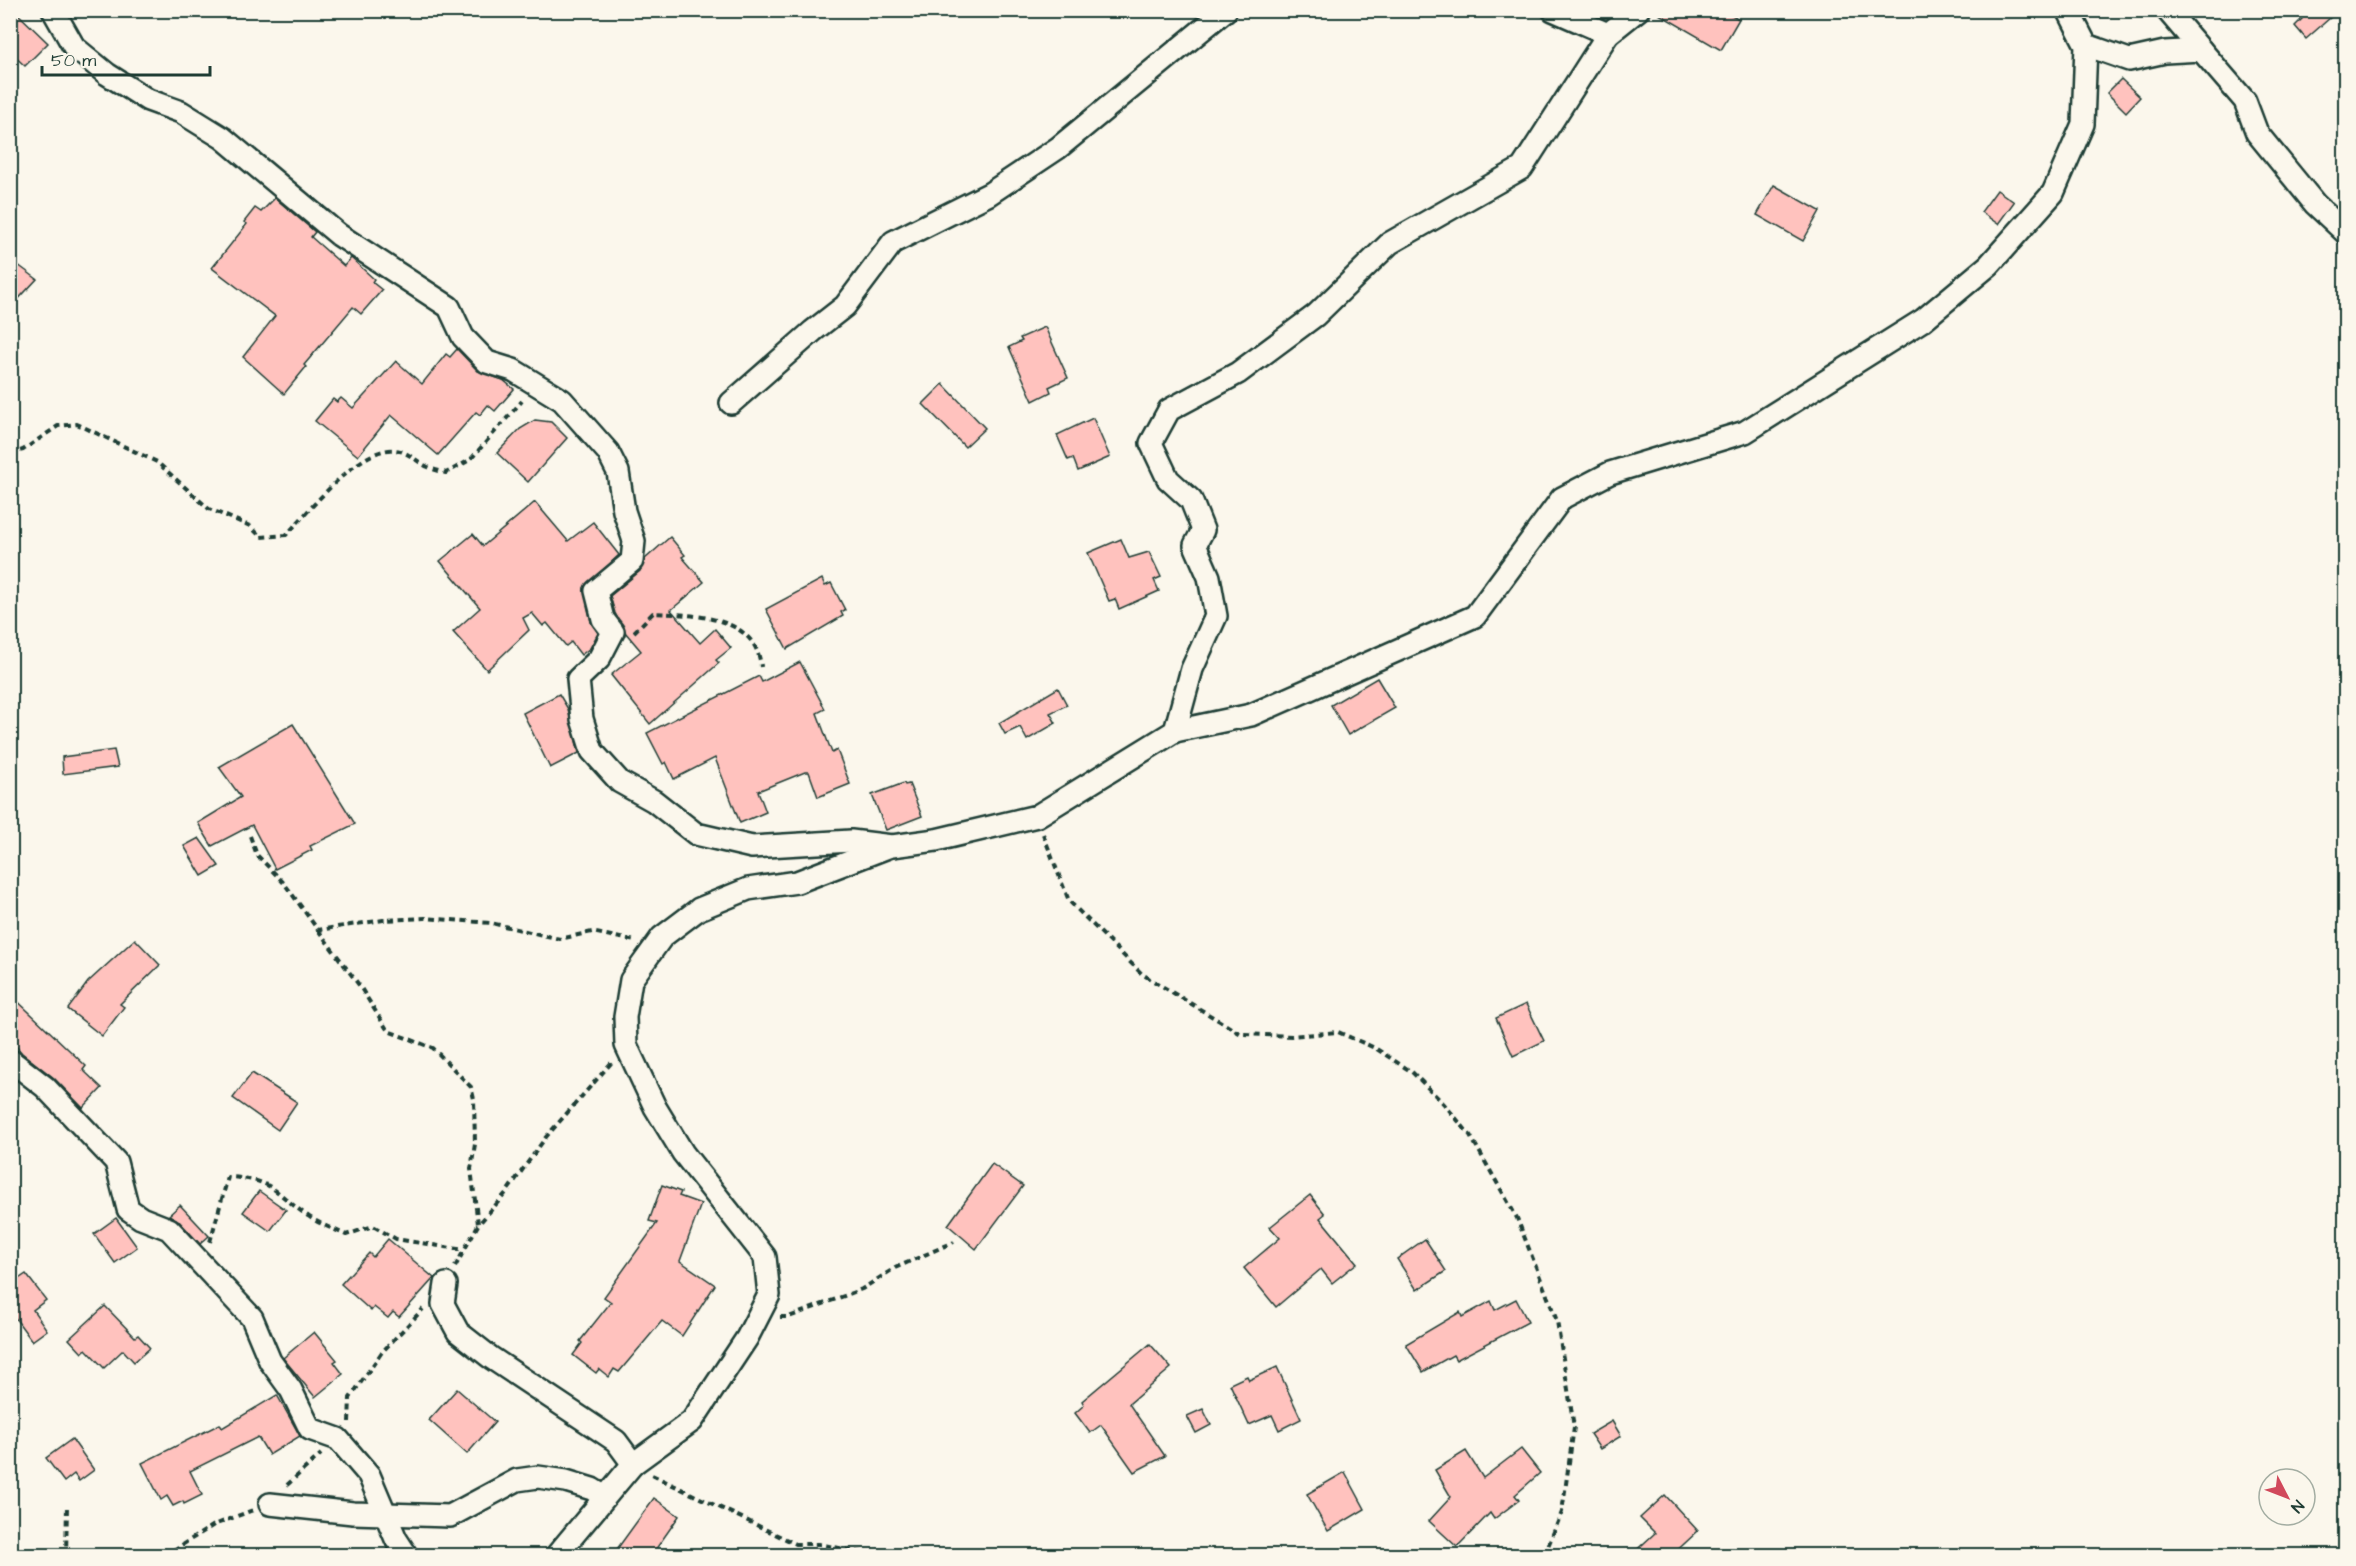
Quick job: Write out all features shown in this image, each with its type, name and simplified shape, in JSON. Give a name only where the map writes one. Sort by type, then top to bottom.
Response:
[{"type":"street","points":[[53,10],[74,47],[107,74],[148,100],[181,112],[223,138],[339,235],[449,307],[463,337],[487,362],[513,370],[562,400],[608,452],[618,472],[624,511],[634,541],[632,561],[596,591],[603,619],[613,632],[599,659],[578,679],[582,718],[592,751],[620,782],[654,801],[696,834],[752,847],[851,841],[892,846]]},
{"type":"street","points":[[731,403],[845,306],[893,242],[989,194],[1058,148],[1226,10]]},
{"type":"street","points":[[1553,10],[1608,34]]},
{"type":"street","points":[[1176,731],[1192,669],[1216,616],[1209,577],[1195,545],[1203,530],[1191,500],[1168,479],[1151,443],[1169,410],[1238,373],[1316,315],[1390,243],[1522,168],[1608,34],[1638,10]]},
{"type":"street","points":[[556,1556],[633,1464],[692,1421],[747,1338],[769,1295],[765,1257],[683,1153],[655,1107],[626,1045],[625,1017],[631,980],[662,937],[699,909],[748,889],[797,882],[892,846],[936,840],[1037,816],[1176,731],[1251,715],[1475,616],[1562,498],[1610,473],[1745,432],[1923,320],[1989,265],[2054,193],[2083,124],[2086,45],[2068,10]]},
{"type":"street","points":[[2168,10],[2245,101],[2257,133],[2315,204],[2346,233]]},
{"type":"street","points":[[2086,45],[2128,60],[2164,52],[2200,50]]},
{"type":"street","points":[[10,1060],[45,1087],[116,1162],[128,1209],[141,1218],[169,1229],[252,1318],[270,1361],[291,1390],[310,1430],[338,1439],[369,1475],[407,1556]]},
{"type":"street","points":[[446,1284],[443,1304],[458,1332],[490,1357],[616,1441],[633,1464]]},
{"type":"street","points":[[270,1504],[386,1515],[419,1513],[450,1516],[517,1480],[538,1477],[566,1481],[605,1497]]},
{"type":"path","points":[[10,454],[22,450],[58,426],[77,424],[157,462],[209,508],[250,526],[261,537],[286,535],[334,484],[365,459],[385,449],[402,451],[428,467],[446,472],[470,460],[536,384]]},
{"type":"path","points":[[627,641],[640,623],[653,613],[719,620],[742,630],[760,652],[761,667]]},
{"type":"path","points":[[1037,816],[1069,901],[1142,974],[1240,1034],[1292,1036],[1338,1032],[1375,1047],[1412,1072],[1470,1135],[1517,1218],[1557,1321],[1574,1427],[1562,1512],[1545,1556]]},
{"type":"path","points":[[250,836],[257,855],[284,882],[360,985],[388,1030],[433,1048],[471,1087],[474,1099],[475,1144],[471,1169],[478,1225]]},
{"type":"path","points":[[318,930],[383,920],[424,918],[491,922],[560,939],[592,932],[636,941],[662,937]]},
{"type":"path","points":[[446,1284],[478,1225],[506,1193],[546,1137],[626,1045]]},
{"type":"path","points":[[201,1264],[218,1221],[228,1177],[252,1178],[278,1190],[308,1216],[346,1235],[373,1226],[396,1239],[464,1250]]},
{"type":"path","points":[[758,1315],[789,1317],[862,1288],[895,1268],[954,1242]]},
{"type":"path","points":[[633,1464],[695,1497],[796,1544],[819,1544],[879,1556]]},
{"type":"path","points":[[66,1556],[67,1506]]},
{"type":"building","points":[[10,10],[14,10],[48,43],[25,66],[10,52]]},
{"type":"building","points":[[1652,10],[1723,10],[1739,19],[1721,50]]},
{"type":"building","points":[[2295,10],[2339,10],[2306,39],[2295,26],[2302,19]]},
{"type":"building","points":[[2121,79],[2140,97],[2126,112],[2107,93]]},
{"type":"building","points":[[1774,185],[1820,211],[1803,241],[1757,215]]},
{"type":"building","points":[[1997,190],[2014,202],[1998,224],[1981,212]]},
{"type":"building","points":[[275,198],[315,232],[311,237],[344,266],[351,258],[374,279],[372,282],[382,290],[361,314],[353,307],[304,365],[306,367],[284,394],[243,357],[275,316],[212,268],[247,224],[244,222],[255,208],[261,212]]},
{"type":"building","points":[[10,259],[37,279],[10,308]]},
{"type":"building","points":[[1045,327],[1068,378],[1049,387],[1051,392],[1033,401],[1009,347],[1022,341],[1020,338]]},
{"type":"building","points":[[457,349],[478,371],[503,380],[514,389],[495,411],[488,405],[480,415],[476,412],[438,455],[391,415],[358,456],[315,421],[333,399],[337,402],[341,398],[353,408],[396,361],[422,384],[446,354],[450,357]]},
{"type":"building","points":[[943,384],[985,428],[965,447],[923,404]]},
{"type":"building","points":[[1093,418],[1110,457],[1078,471],[1073,458],[1068,460],[1057,435]]},
{"type":"building","points":[[535,420],[551,422],[567,438],[528,482],[497,453],[520,429]]},
{"type":"building","points":[[535,502],[568,541],[593,522],[619,555],[584,588],[591,622],[598,633],[590,648],[581,655],[571,642],[566,646],[547,623],[543,626],[532,613],[523,618],[529,630],[487,670],[453,632],[480,608],[440,561],[473,534],[483,546]]},
{"type":"building","points":[[670,537],[685,555],[682,557],[704,582],[671,610],[700,643],[715,629],[731,648],[716,660],[719,663],[650,724],[611,675],[641,651],[625,632],[615,613],[610,596],[640,571],[645,559]]},
{"type":"building","points":[[1121,539],[1129,558],[1149,552],[1161,577],[1154,580],[1159,591],[1119,609],[1115,599],[1109,601],[1088,553]]},
{"type":"building","points":[[822,579],[825,586],[831,583],[845,610],[841,612],[843,616],[787,649],[766,609]]},
{"type":"building","points":[[800,662],[825,709],[817,713],[832,753],[837,750],[850,784],[818,797],[809,772],[805,772],[758,791],[766,812],[740,823],[715,758],[674,779],[666,762],[663,764],[647,733],[759,676],[762,682]]},
{"type":"building","points":[[1377,678],[1395,708],[1348,735],[1331,705]]},
{"type":"building","points":[[1058,688],[1067,705],[1050,713],[1056,723],[1027,740],[1020,727],[1005,734],[999,723]]},
{"type":"building","points":[[559,694],[568,709],[579,753],[550,768],[523,713]]},
{"type":"building","points":[[293,724],[355,824],[310,846],[312,850],[275,869],[252,825],[212,846],[198,823],[241,797],[219,767]]},
{"type":"building","points":[[114,750],[118,767],[63,774],[62,757]]},
{"type":"building","points":[[904,783],[909,784],[922,816],[886,830],[872,795]]},
{"type":"building","points":[[199,838],[219,866],[202,876],[184,846]]},
{"type":"building","points":[[135,939],[160,965],[120,1004],[124,1007],[102,1036],[68,1009],[88,982]]},
{"type":"building","points":[[10,994],[86,1066],[83,1070],[102,1088],[83,1108],[54,1078],[22,1053],[10,1039]]},
{"type":"building","points":[[1526,1004],[1544,1041],[1513,1056],[1496,1018]]},
{"type":"building","points":[[252,1073],[297,1102],[278,1130],[233,1098]]},
{"type":"building","points":[[992,1164],[1023,1186],[976,1249],[948,1225]]},
{"type":"building","points":[[662,1185],[681,1192],[679,1196],[701,1204],[680,1261],[715,1285],[682,1336],[662,1321],[619,1372],[614,1369],[609,1377],[599,1369],[596,1373],[573,1355],[582,1343],[580,1341],[611,1302],[604,1297],[657,1223],[649,1221]]},
{"type":"building","points":[[259,1191],[286,1210],[270,1231],[243,1212]]},
{"type":"building","points":[[1310,1195],[1325,1214],[1320,1218],[1357,1263],[1332,1283],[1321,1269],[1276,1307],[1244,1268],[1280,1238],[1270,1227]]},
{"type":"building","points":[[180,1205],[209,1236],[200,1244],[178,1220],[169,1215]]},
{"type":"building","points":[[116,1218],[137,1247],[115,1263],[94,1234]]},
{"type":"building","points":[[388,1239],[434,1278],[399,1317],[393,1312],[388,1318],[374,1307],[371,1311],[341,1284],[369,1253],[373,1257]]},
{"type":"building","points":[[1425,1239],[1446,1271],[1417,1290],[1397,1259]]},
{"type":"building","points":[[26,1274],[46,1300],[33,1310],[47,1330],[32,1341],[10,1311],[10,1285]]},
{"type":"building","points":[[1516,1299],[1528,1322],[1456,1360],[1453,1355],[1423,1372],[1406,1344],[1460,1312],[1462,1317],[1491,1301],[1495,1310]]},
{"type":"building","points":[[105,1306],[135,1337],[138,1335],[150,1348],[134,1362],[123,1350],[104,1368],[86,1349],[82,1353],[69,1339]]},
{"type":"building","points":[[314,1332],[337,1360],[334,1362],[343,1374],[315,1397],[283,1358]]},
{"type":"building","points":[[1150,1344],[1171,1368],[1129,1404],[1165,1456],[1134,1472],[1101,1425],[1090,1433],[1075,1413],[1084,1405],[1082,1401]]},
{"type":"building","points":[[1277,1367],[1301,1419],[1279,1430],[1272,1415],[1249,1425],[1230,1384],[1247,1376],[1249,1380]]},
{"type":"building","points":[[457,1389],[495,1422],[467,1454],[429,1420]]},
{"type":"building","points":[[277,1395],[300,1436],[269,1455],[258,1437],[190,1471],[202,1495],[184,1504],[183,1501],[173,1506],[167,1496],[161,1500],[142,1463],[220,1424],[222,1428]]},
{"type":"building","points":[[1203,1409],[1211,1425],[1196,1433],[1187,1416]]},
{"type":"building","points":[[1612,1421],[1621,1436],[1600,1449],[1590,1434]]},
{"type":"building","points":[[72,1439],[94,1470],[79,1481],[74,1474],[64,1482],[46,1458]]},
{"type":"building","points":[[1521,1449],[1540,1473],[1515,1495],[1519,1500],[1494,1519],[1490,1513],[1457,1547],[1429,1521],[1451,1497],[1435,1470],[1466,1451],[1483,1478]]},
{"type":"building","points":[[1345,1472],[1365,1509],[1328,1531],[1307,1494]]},
{"type":"building","points":[[1665,1495],[1698,1531],[1671,1556],[1630,1556],[1655,1533],[1640,1518]]},
{"type":"building","points":[[654,1498],[679,1516],[651,1556],[612,1556]]}]
